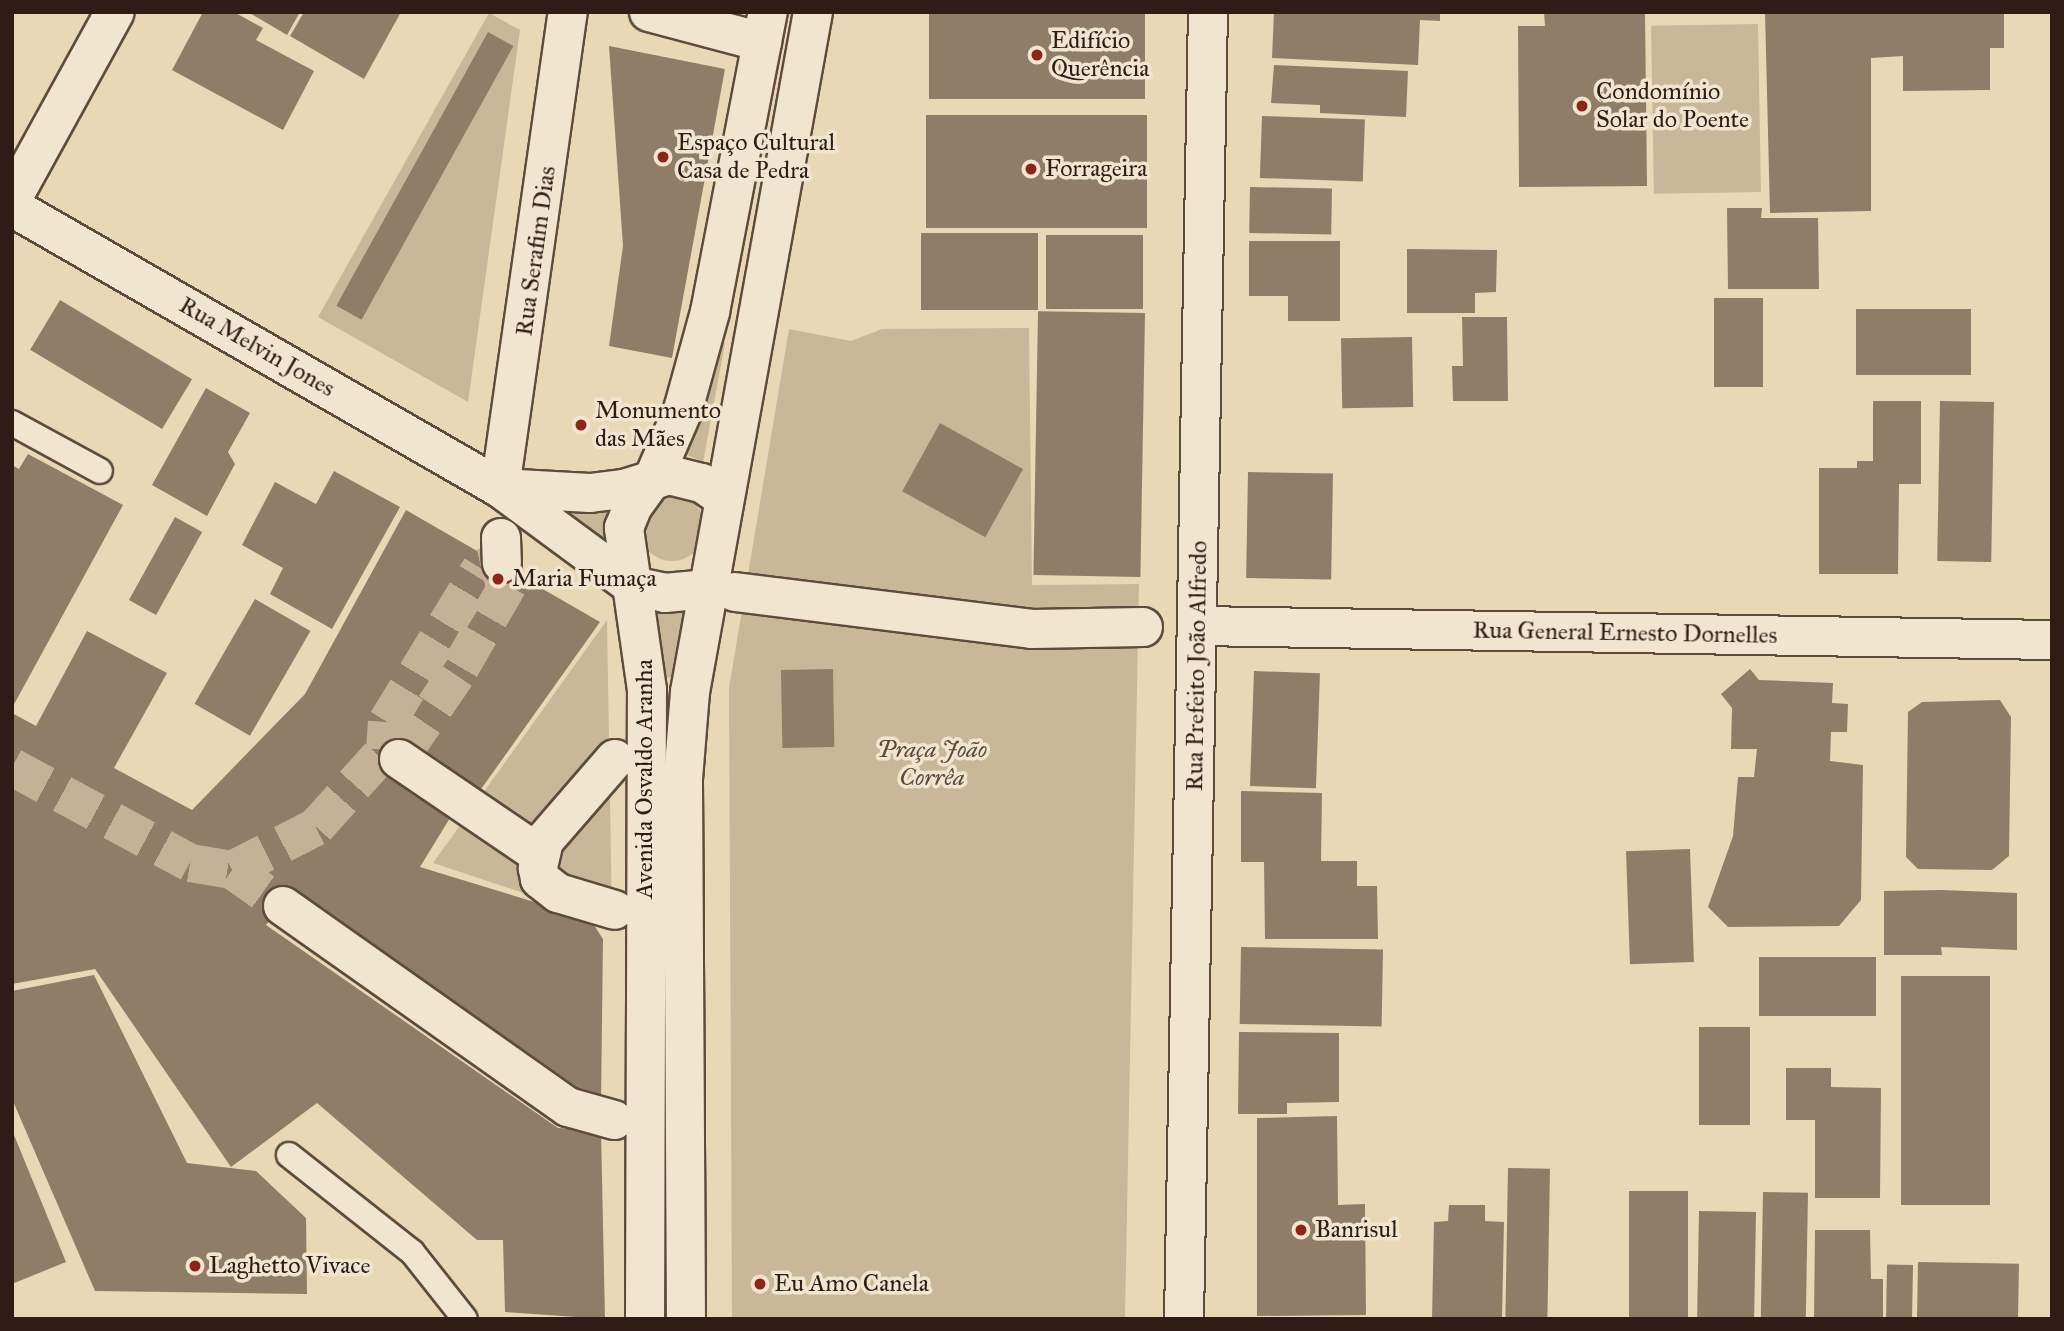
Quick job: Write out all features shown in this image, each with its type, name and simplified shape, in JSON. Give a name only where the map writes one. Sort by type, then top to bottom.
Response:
[{"type":"street","points":[[12,199],[115,12]]},
{"type":"street","name":"Rua Serafim Dias","points":[[500,488],[568,12]]},
{"type":"street","points":[[649,12],[765,27]]},
{"type":"street","name":"Avenida Osvaldo Aranha","points":[[686,1319],[683,779],[690,692],[722,590],[722,497],[813,12]]},
{"type":"street","name":"Rua Prefeito João Alfredo","points":[[1184,1319],[1208,12]]},
{"type":"street","name":"Avenida Osvaldo Aranha","points":[[645,1319],[647,690],[624,528],[633,506],[654,477],[683,410],[710,312],[765,27]]},
{"type":"street","name":"Rua Melvin Jones","points":[[12,208],[500,488],[632,586]]},
{"type":"street","points":[[654,477],[685,477],[722,497]]},
{"type":"street","name":"Rua Melvin Jones","points":[[500,488],[590,493],[624,489],[654,477]]},
{"type":"street","points":[[632,586],[664,593],[722,590],[1032,629],[1143,627]]},
{"type":"street","name":"Rua General Ernesto Dornelles","points":[[1198,626],[2052,639]]},
{"type":"street","points":[[615,759],[544,841],[539,854],[540,879],[548,887],[615,910]]},
{"type":"street","points":[[399,760],[539,854]]},
{"type":"street","points":[[283,906],[568,1107],[614,1120]]},
{"type":"lane","points":[[12,423],[100,471]]},
{"type":"lane","points":[[289,1155],[412,1252],[465,1319]]},
{"type":"green space","points":[[489,13],[520,30],[468,402],[318,317]]},
{"type":"green space","points":[[1758,24],[1761,192],[1654,194],[1651,26]]},
{"type":"green space","name":"Praça João Corrêa","points":[[1029,328],[1032,585],[1139,584],[1125,1319],[732,1319],[729,688],[789,329],[851,341],[882,329]]},
{"type":"green space","points":[[715,341],[725,343],[703,462],[681,452]]},
{"type":"green space","points":[[672,495],[685,498],[695,505],[702,515],[705,528],[702,541],[695,551],[685,558],[672,561],[659,558],[649,551],[642,541],[639,528],[642,515],[649,505],[659,498]]},
{"type":"green space","points":[[613,504],[607,560],[542,507]]},
{"type":"green space","points":[[651,602],[687,602],[675,678],[662,677]]},
{"type":"green space","points":[[607,620],[612,922],[433,863]]},
{"type":"building","points":[[203,12],[234,12],[263,28],[256,40],[314,71],[283,130],[172,70]]},
{"type":"building","points":[[248,12],[300,12],[287,35]]},
{"type":"building","points":[[304,12],[401,12],[364,79],[290,36]]},
{"type":"building","name":"Edifício Querência","points":[[929,12],[1145,12],[1145,99],[929,99]]},
{"type":"building","points":[[1274,12],[1440,12],[1440,21],[1420,20],[1418,65],[1272,58]]},
{"type":"building","name":"Condomínio Solar do Poente","points":[[1544,12],[1645,12],[1647,186],[1519,187],[1518,26],[1545,26]]},
{"type":"building","points":[[1765,12],[2004,12],[2004,48],[1990,48],[1990,90],[1903,91],[1903,56],[1871,58],[1871,211],[1770,213]]},
{"type":"building","points":[[488,32],[513,46],[362,320],[336,306]]},
{"type":"building","name":"Espaço Cultural Casa de Pedra","points":[[609,46],[725,69],[672,358],[609,346],[623,246]]},
{"type":"building","points":[[1274,65],[1408,71],[1406,117],[1320,113],[1320,105],[1271,103]]},
{"type":"building","points":[[926,115],[1147,115],[1147,228],[926,228]]},
{"type":"building","points":[[1262,116],[1365,120],[1363,182],[1260,178]]},
{"type":"building","points":[[1250,187],[1332,188],[1331,234],[1249,233]]},
{"type":"building","points":[[1727,208],[1762,208],[1761,218],[1818,218],[1819,289],[1728,289]]},
{"type":"building","points":[[921,233],[1038,233],[1038,310],[921,310]]},
{"type":"building","points":[[1046,235],[1143,235],[1143,309],[1046,309]]},
{"type":"building","points":[[1249,241],[1340,241],[1340,321],[1288,321],[1288,296],[1249,296]]},
{"type":"building","points":[[1407,249],[1497,250],[1496,292],[1475,293],[1475,313],[1407,313]]},
{"type":"building","points":[[1714,298],[1763,298],[1763,387],[1714,387]]},
{"type":"building","points":[[60,300],[192,379],[162,429],[30,350]]},
{"type":"building","points":[[1856,309],[1971,309],[1971,375],[1856,375]]},
{"type":"building","points":[[1038,311],[1145,313],[1140,577],[1033,575]]},
{"type":"building","points":[[1462,317],[1507,317],[1508,401],[1453,401],[1452,366],[1463,366]]},
{"type":"building","points":[[1412,337],[1413,407],[1342,408],[1341,338]]},
{"type":"building","points":[[206,388],[250,413],[228,452],[235,464],[207,516],[152,485]]},
{"type":"building","points":[[1873,401],[1921,401],[1921,484],[1899,484],[1898,574],[1819,574],[1819,468],[1857,468],[1857,461],[1873,461]]},
{"type":"building","points":[[1940,401],[1994,402],[1991,562],[1937,561]]},
{"type":"building","points":[[940,423],[1023,469],[985,537],[902,491]]},
{"type":"building","points":[[28,454],[123,505],[12,708],[12,465],[19,469]]},
{"type":"building","points":[[334,471],[400,507],[332,629],[270,594],[283,568],[242,545],[275,482],[316,504]]},
{"type":"building","points":[[1248,472],[1333,473],[1331,579],[1246,578]]},
{"type":"building","points":[[406,510],[600,622],[479,792],[453,813],[420,867],[590,919],[603,939],[601,1104],[296,890],[266,925],[558,1128],[601,1130],[605,1319],[505,1312],[503,1240],[477,1240],[317,1103],[231,1167],[95,969],[12,984],[12,713],[36,726],[87,631],[167,673],[114,768],[192,810],[305,694]]},
{"type":"building","points":[[175,517],[202,532],[156,615],[129,600]]},
{"type":"building","points":[[255,599],[310,631],[250,736],[194,704]]},
{"type":"building","points":[[833,669],[834,747],[782,748],[781,670]]},
{"type":"building","points":[[1750,669],[1759,680],[1833,683],[1832,703],[1848,704],[1847,732],[1831,732],[1830,761],[1863,765],[1861,900],[1839,926],[1728,927],[1708,907],[1733,836],[1738,777],[1754,777],[1757,749],[1731,749],[1732,708],[1721,694]]},
{"type":"building","points":[[1254,671],[1320,673],[1316,788],[1250,786]]},
{"type":"building","points":[[2000,700],[2011,717],[2009,856],[1992,870],[1918,869],[1906,857],[1908,712],[1922,702]]},
{"type":"building","points":[[1241,791],[1322,793],[1321,861],[1357,861],[1357,886],[1377,886],[1378,939],[1265,939],[1264,862],[1241,862]]},
{"type":"building","points":[[1690,849],[1694,962],[1630,964],[1626,851]]},
{"type":"building","points":[[1884,891],[2017,893],[2017,950],[1941,947],[1942,955],[1884,955]]},
{"type":"building","points":[[1241,947],[1383,949],[1382,1026],[1240,1024]]},
{"type":"building","points":[[1759,957],[1876,957],[1876,1016],[1759,1016]]},
{"type":"building","points":[[94,975],[187,1163],[256,1171],[306,1218],[307,1294],[95,1291],[12,1099],[12,991]]},
{"type":"building","points":[[1901,976],[1990,976],[1990,1205],[1901,1205]]},
{"type":"building","points":[[1699,1027],[1750,1027],[1750,1125],[1699,1125]]},
{"type":"building","points":[[1239,1032],[1339,1033],[1339,1102],[1287,1103],[1287,1114],[1238,1114]]},
{"type":"building","points":[[1786,1068],[1831,1068],[1831,1087],[1881,1088],[1880,1198],[1815,1198],[1815,1120],[1786,1120]]},
{"type":"building","points":[[1337,1116],[1338,1205],[1365,1204],[1366,1315],[1257,1316],[1257,1118]]},
{"type":"building","points":[[12,1130],[66,1262],[12,1284]]},
{"type":"building","points":[[1508,1168],[1550,1169],[1547,1319],[1505,1319]]},
{"type":"building","points":[[1629,1191],[1688,1191],[1688,1319],[1629,1319]]},
{"type":"building","points":[[1763,1192],[1808,1193],[1806,1319],[1761,1319]]},
{"type":"building","points":[[1449,1205],[1485,1205],[1485,1221],[1504,1222],[1502,1319],[1432,1319],[1434,1222],[1448,1221]]},
{"type":"building","points":[[1699,1211],[1756,1212],[1754,1319],[1697,1319]]},
{"type":"building","points":[[1815,1230],[1870,1230],[1871,1279],[1883,1279],[1883,1319],[1814,1319]]},
{"type":"building","points":[[1918,1262],[2019,1264],[2018,1319],[1917,1319]]},
{"type":"building","points":[[1887,1265],[1913,1265],[1912,1319],[1886,1319]]},
{"type":"tunnel","points":[[502,563],[508,585],[456,675],[410,743],[385,750],[387,722],[481,568],[502,563]]},
{"type":"tunnel","points":[[232,870],[316,827],[385,750]]},
{"type":"tunnel","points":[[12,767],[190,863],[232,870],[283,906]]},
{"type":"place","name":"Edifício Querência","points":[[1037,55]]},
{"type":"place","name":"Condomínio Solar do Poente","points":[[1582,106]]},
{"type":"place","name":"Espaço Cultural Casa de Pedra","points":[[663,157]]},
{"type":"place","name":"Forrageira","points":[[1031,169]]},
{"type":"place","name":"Monumento das Mães","points":[[581,425]]},
{"type":"place","name":"Maria Fumaça","points":[[498,579]]},
{"type":"place","name":"Banrisul","points":[[1301,1230]]},
{"type":"place","name":"Laghetto Vivace","points":[[195,1266]]},
{"type":"place","name":"Eu Amo Canela","points":[[760,1284]]}]
